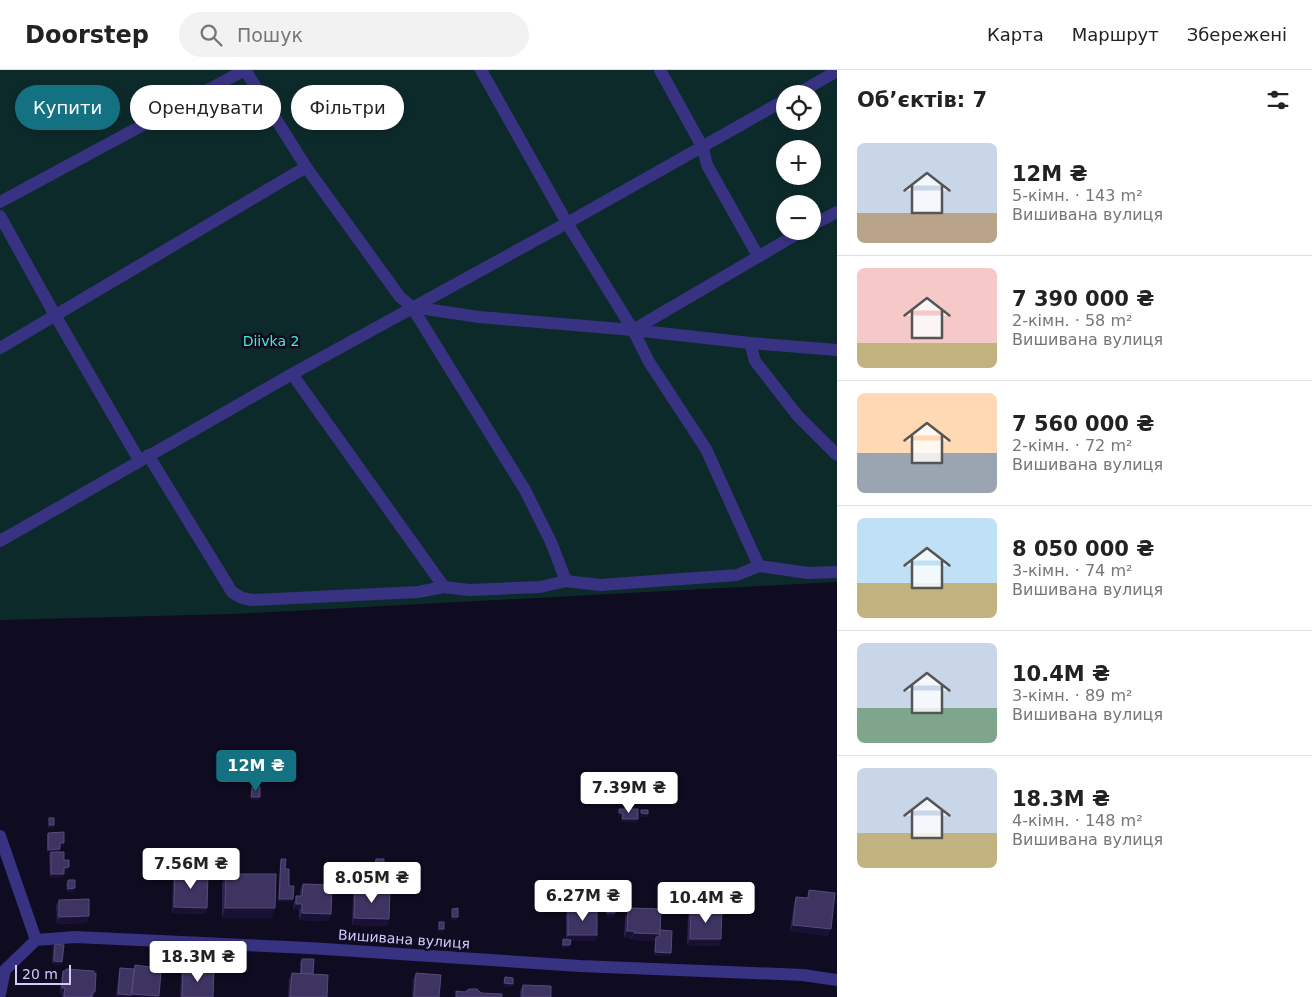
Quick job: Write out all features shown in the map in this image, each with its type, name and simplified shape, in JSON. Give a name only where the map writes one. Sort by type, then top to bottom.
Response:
[{"type":"street","points":[[0,202],[245,70],[306,168],[400,297],[412,307],[525,490],[551,542],[566,581]]},
{"type":"street","points":[[481,70],[567,223],[633,330],[649,362],[706,449],[759,566]]},
{"type":"street","points":[[660,70],[703,148],[707,164],[758,256]]},
{"type":"street","points":[[813,85],[837,71]]},
{"type":"street","points":[[0,541],[292,374],[703,148],[776,105]]},
{"type":"street","points":[[0,348],[306,168]]},
{"type":"street","points":[[821,221],[837,212]]},
{"type":"street","points":[[0,216],[55,315],[144,458],[232,592],[242,598],[252,600],[418,592],[444,587],[469,590],[540,587],[566,581],[600,585],[737,575],[759,566],[808,573],[837,572]]},
{"type":"street","points":[[633,330],[786,240]]},
{"type":"street","points":[[412,307],[479,317],[837,350]]},
{"type":"street","points":[[750,343],[755,361],[761,369],[797,415],[837,455]]},
{"type":"street","points":[[292,374],[444,587]]},
{"type":"street","points":[[0,836],[36,940],[5,970],[0,994]]},
{"type":"street","name":"Вишивана вулиця","points":[[36,940],[76,937],[280,947],[580,966],[803,975],[837,980]]},
{"type":"green space","name":"Diivka 2","points":[[0,70],[837,70],[837,582],[233,614],[0,620]]},
{"type":"building","points":[[252,787],[260,787],[260,797],[251,797]]},
{"type":"building","points":[[619,809],[638,809],[638,819],[622,819],[623,813],[619,813]]},
{"type":"building","points":[[641,810],[648,810],[648,814],[641,813]]},
{"type":"building","points":[[49,818],[54,818],[54,825],[49,825]]},
{"type":"building","points":[[64,832],[64,843],[60,843],[60,849],[48,850],[48,833]]},
{"type":"building","points":[[177,850],[191,851],[191,855],[177,855]]},
{"type":"building","points":[[51,852],[64,852],[64,860],[69,860],[69,867],[64,868],[64,874],[51,874]]},
{"type":"building","points":[[281,859],[286,859],[285,869],[289,869],[289,886],[294,886],[293,899],[279,899]]},
{"type":"building","points":[[376,859],[384,859],[384,864],[375,864]]},
{"type":"building","points":[[384,868],[391,868],[391,874],[384,874]]},
{"type":"building","points":[[175,871],[208,872],[207,908],[174,907]]},
{"type":"building","points":[[226,874],[276,874],[275,908],[225,908]]},
{"type":"building","points":[[382,875],[392,876],[391,887],[381,887]]},
{"type":"building","points":[[332,877],[338,877],[337,885],[332,885]]},
{"type":"building","points":[[68,880],[75,880],[75,888],[68,889]]},
{"type":"building","points":[[303,884],[332,885],[331,914],[302,913],[302,904],[296,904],[296,896],[302,896]]},
{"type":"building","points":[[355,889],[390,890],[389,919],[354,918]]},
{"type":"building","points":[[809,890],[835,893],[831,929],[793,925],[796,897],[808,898]]},
{"type":"building","points":[[89,899],[89,916],[59,917],[59,900]]},
{"type":"building","points":[[607,906],[615,906],[615,913],[607,913]]},
{"type":"building","points":[[458,908],[458,917],[452,917],[452,909]]},
{"type":"building","points":[[568,908],[597,908],[597,935],[568,935]]},
{"type":"building","points":[[631,908],[661,909],[660,934],[627,931],[628,912]]},
{"type":"building","points":[[691,909],[722,910],[721,939],[690,939]]},
{"type":"building","points":[[439,922],[444,922],[444,929],[439,929]]},
{"type":"building","points":[[660,930],[672,931],[671,953],[655,952],[656,937],[659,937]]},
{"type":"building","points":[[563,939],[571,940],[570,945],[563,945]]},
{"type":"building","points":[[55,944],[64,945],[62,962],[54,961]]},
{"type":"building","points":[[302,959],[314,959],[313,974],[301,973]]},
{"type":"building","points":[[135,965],[150,967],[150,971],[161,972],[159,996],[132,994]]},
{"type":"building","points":[[120,968],[134,969],[131,995],[118,994]]},
{"type":"building","points":[[183,968],[214,969],[213,997],[182,997]]},
{"type":"building","points":[[66,969],[94,971],[94,974],[96,973],[95,992],[92,992],[92,997],[64,997],[65,988],[62,988],[63,971],[66,971]]},
{"type":"building","points":[[292,973],[328,975],[327,997],[290,997]]},
{"type":"building","points":[[416,973],[441,975],[439,997],[414,997]]},
{"type":"building","points":[[505,977],[513,978],[513,984],[504,983]]},
{"type":"building","points":[[523,985],[551,986],[551,997],[522,997]]},
{"type":"building","points":[[469,989],[477,989],[481,993],[502,994],[502,997],[456,997],[456,991],[465,992]]}]
